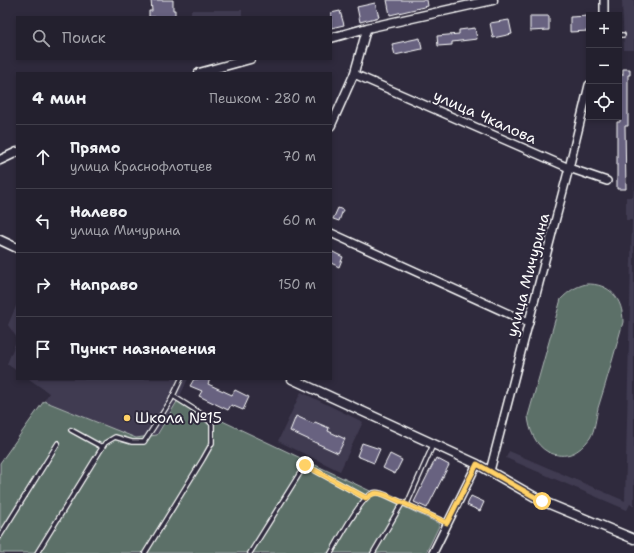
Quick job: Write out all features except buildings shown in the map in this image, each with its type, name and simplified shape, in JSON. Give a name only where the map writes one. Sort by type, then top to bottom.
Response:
[{"type":"street","points":[[332,38],[367,28],[493,0]]},
{"type":"street","points":[[604,0],[604,12]]},
{"type":"street","points":[[332,124],[354,74],[367,28]]},
{"type":"street","points":[[203,72],[246,60]]},
{"type":"street","name":"улица Чкалова","points":[[354,74],[569,168],[607,181]]},
{"type":"street","name":"улица Мичурина","points":[[490,471],[586,97]]},
{"type":"street","points":[[0,160],[16,152]]},
{"type":"street","points":[[332,233],[529,323]]},
{"type":"street","points":[[0,240],[16,248]]},
{"type":"street","points":[[294,380],[477,464],[542,501],[634,540]]},
{"type":"street","points":[[433,553],[477,464]]},
{"type":"lane","points":[[37,553],[102,446],[115,437],[132,442],[144,442],[173,396],[180,380]]},
{"type":"lane","points":[[145,553],[212,443],[212,424],[200,413],[173,396]]},
{"type":"lane","points":[[71,430],[102,446]]},
{"type":"lane","points":[[0,536],[58,443]]},
{"type":"lane","points":[[373,553],[405,503],[433,444]]},
{"type":"lane","points":[[250,553],[305,465],[366,498]]},
{"type":"lane","points":[[331,553],[364,500],[374,492],[378,492],[405,503],[447,523]]},
{"type":"shaded area","points":[[622,0],[634,0],[634,50],[624,50]]},
{"type":"shaded area","points":[[191,10],[242,10],[242,16],[191,16]]},
{"type":"shaded area","points":[[634,181],[634,506],[630,504],[627,510],[506,458],[509,451],[625,501],[632,220],[626,220],[626,197],[633,197]]},
{"type":"shaded area","points":[[16,306],[16,337],[8,325]]},
{"type":"shaded area","points":[[16,342],[16,370],[7,364]]},
{"type":"shaded area","name":"Школа №15","points":[[30,380],[188,380],[178,400],[157,435],[136,438],[44,401],[49,393]]},
{"type":"shaded area","points":[[301,392],[363,422],[340,471],[278,441]]},
{"type":"green space","points":[[586,284],[602,286],[614,294],[621,306],[623,322],[598,408],[592,435],[577,451],[572,454],[561,455],[548,452],[536,441],[531,431],[528,416],[561,299],[572,290]]},
{"type":"green space","points":[[178,400],[440,524],[426,553],[0,553],[0,463],[44,401],[136,438],[157,435]]},
{"type":"place","name":"Школа №15","points":[[127,418]]},
{"type":"route","points":[[305,465],[366,498],[374,492],[378,492],[447,523],[477,464],[542,501]]}]
